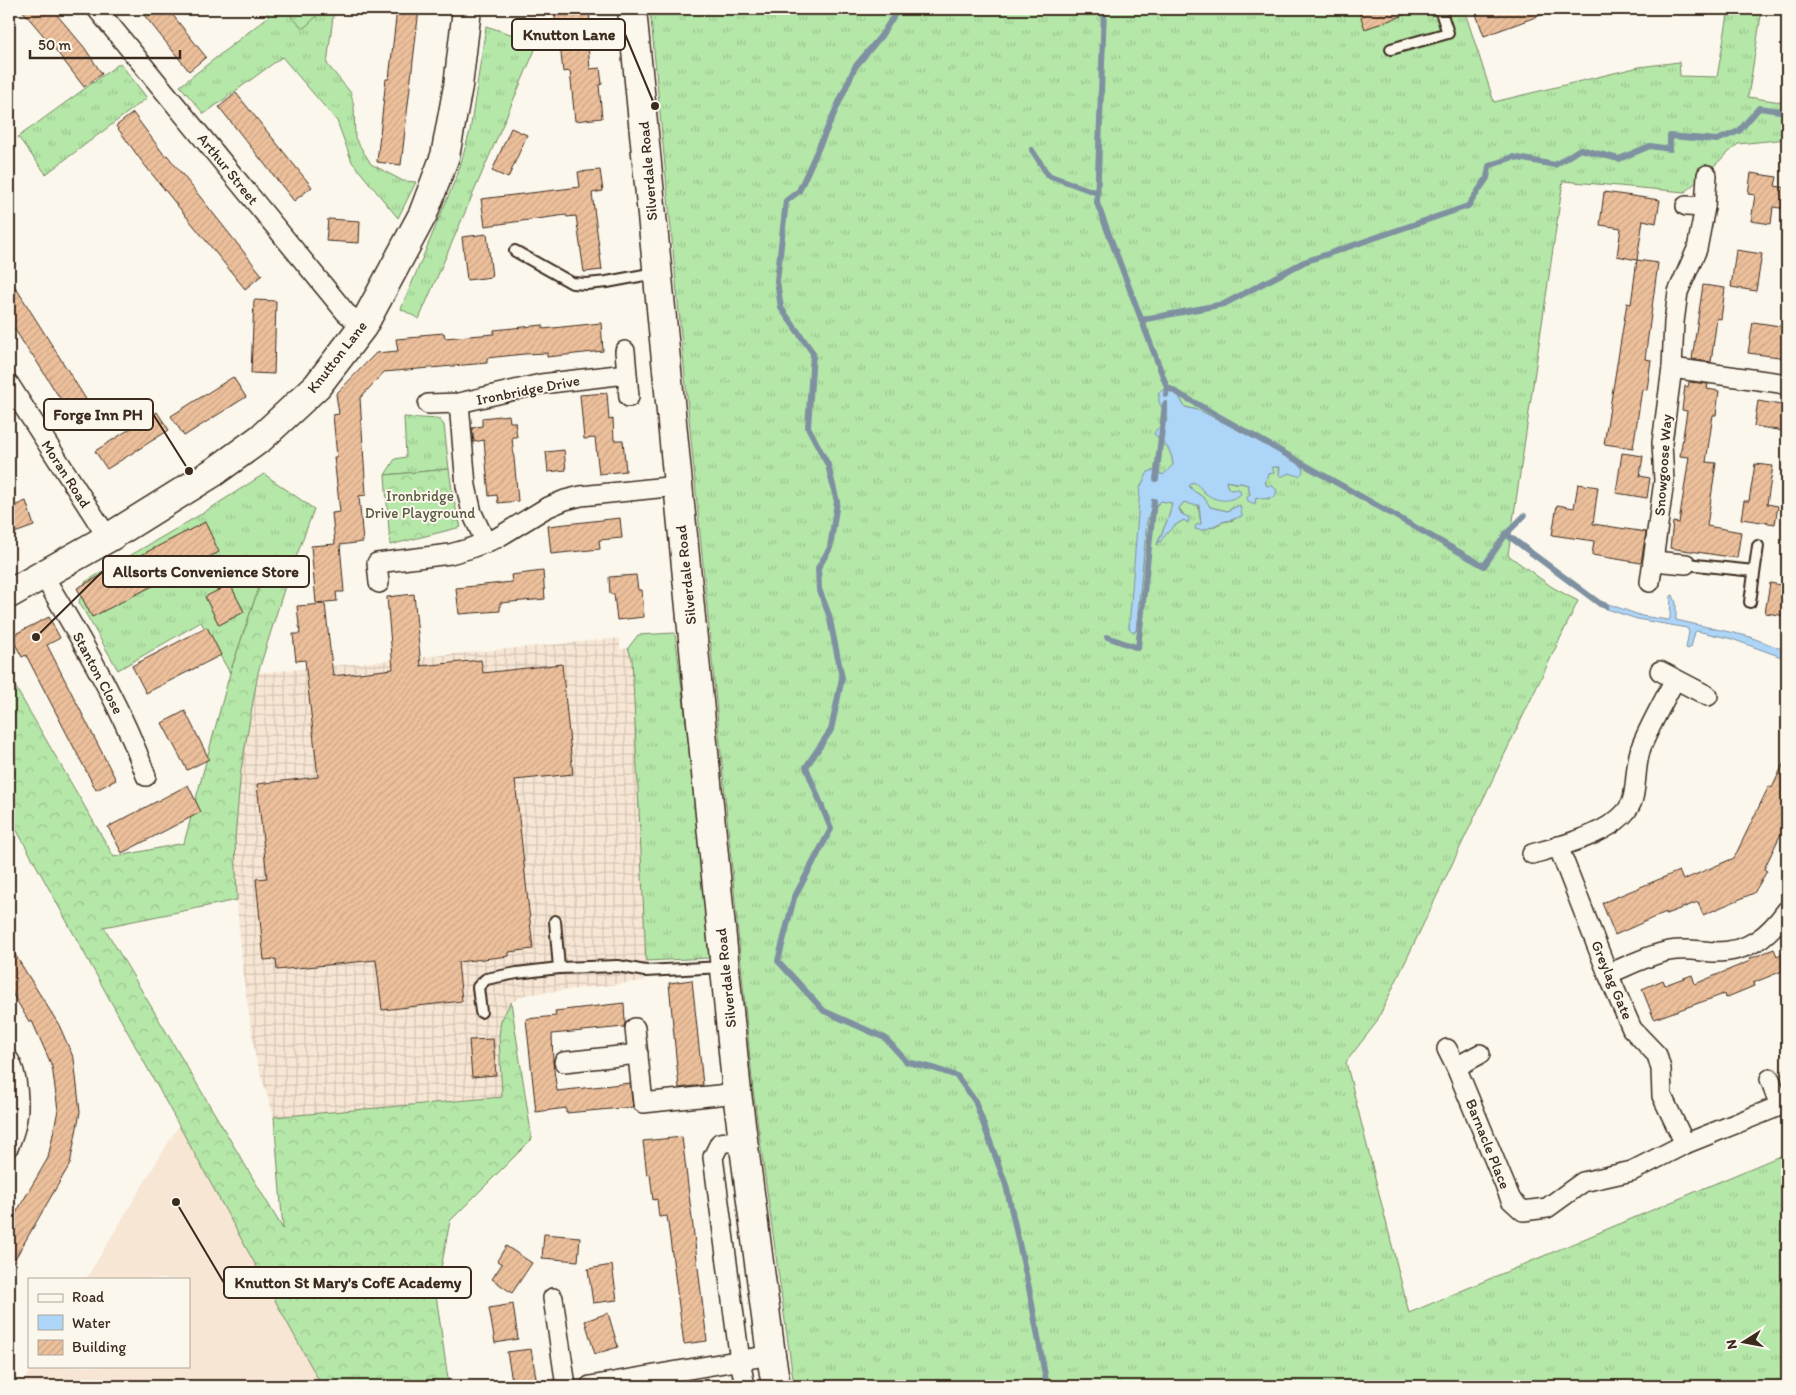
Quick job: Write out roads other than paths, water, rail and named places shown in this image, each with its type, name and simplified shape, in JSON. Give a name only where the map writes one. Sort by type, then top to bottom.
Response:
[{"type":"main road","name":"Knutton Lane","points":[[9,594],[108,538],[214,472],[261,438],[317,386],[362,326],[423,214],[445,156],[458,86],[467,9]]},
{"type":"main road","name":"Silverdale Road","points":[[632,9],[645,132],[656,273],[737,1093],[732,1142],[776,1386]]},
{"type":"street","name":"Arthur Street","points":[[97,9],[346,314],[362,326]]},
{"type":"street","name":"Snowgoose Way","points":[[1650,582],[1664,481],[1662,443],[1672,368],[1674,322],[1678,292],[1697,249],[1695,206],[1707,175]]},
{"type":"street","points":[[625,350],[629,397]]},
{"type":"street","points":[[1672,368],[1787,386]]},
{"type":"street","name":"Ironbridge Drive","points":[[428,404],[459,403],[541,384],[626,374]]},
{"type":"street","name":"Moran Road","points":[[9,384],[108,538]]},
{"type":"street","name":"Ironbridge Drive","points":[[459,403],[466,486],[472,513],[486,543]]},
{"type":"street","points":[[379,584],[377,563],[450,554],[486,543],[546,508],[565,500],[581,496],[677,486]]},
{"type":"street","points":[[1653,561],[1686,564]]},
{"type":"street","name":"Stanton Close","points":[[43,575],[103,677],[138,752],[146,776]]},
{"type":"street","points":[[1532,854],[1605,828],[1623,815],[1632,801],[1641,746],[1667,675],[1708,696]]},
{"type":"street","name":"Greylag Gate","points":[[1558,846],[1608,974],[1632,1029],[1657,1054],[1661,1069],[1662,1096],[1685,1144]]},
{"type":"street","points":[[1608,974],[1670,951],[1690,949],[1714,952],[1735,951],[1758,941],[1775,927],[1787,910]]},
{"type":"street","points":[[635,1028],[643,1103],[737,1093]]},
{"type":"street","name":"Barnacle Place","points":[[1447,1049],[1511,1200],[1523,1211],[1547,1208],[1584,1182],[1632,1171],[1685,1144]]},
{"type":"street","points":[[564,1062],[638,1054]]},
{"type":"street","points":[[1456,1067],[1480,1054]]},
{"type":"street","points":[[9,1060],[12,1065],[18,1096],[17,1123],[9,1146]]},
{"type":"street","points":[[1685,1144],[1784,1104],[1770,1079]]},
{"type":"street","name":"Silverdale Road","points":[[732,1142],[713,1157],[745,1386]]},
{"type":"street","points":[[553,1298],[566,1386]]},
{"type":"street","points":[[590,1386],[771,1355]]},
{"type":"lane","points":[[1391,49],[1448,33],[1440,9]]},
{"type":"lane","points":[[515,251],[572,283],[608,282],[656,273]]},
{"type":"lane","points":[[1750,602],[1758,546]]},
{"type":"lane","points":[[1686,564],[1754,570]]},
{"type":"lane","points":[[555,921],[560,968]]},
{"type":"lane","points":[[480,1012],[478,988],[486,979],[517,973],[560,968],[618,966],[645,970],[724,967]]},
{"type":"water","points":[[1167,388],[1177,393],[1185,407],[1201,411],[1302,463],[1303,472],[1299,476],[1289,473],[1281,477],[1279,474],[1280,467],[1272,467],[1274,473],[1268,474],[1265,482],[1267,486],[1271,485],[1277,490],[1275,497],[1263,499],[1256,497],[1255,504],[1248,501],[1247,498],[1250,494],[1248,485],[1226,481],[1230,490],[1239,489],[1241,494],[1232,499],[1222,500],[1208,495],[1193,482],[1189,486],[1203,497],[1210,507],[1227,511],[1240,505],[1242,516],[1198,530],[1195,529],[1196,525],[1201,524],[1199,505],[1184,502],[1179,508],[1181,514],[1189,517],[1188,523],[1184,520],[1176,525],[1157,545],[1169,516],[1172,503],[1161,501],[1150,511],[1147,522],[1136,631],[1133,632],[1129,628],[1140,488],[1148,472],[1155,470],[1163,475],[1173,465],[1167,447],[1154,434],[1167,421],[1159,402],[1159,392]]},
{"type":"water","points":[[1673,595],[1676,603],[1676,620],[1747,636],[1787,651],[1787,659],[1732,639],[1697,631],[1695,632],[1691,647],[1688,649],[1686,648],[1689,632],[1687,628],[1637,619],[1598,606],[1600,601],[1642,616],[1668,620],[1670,619],[1671,596]]},
{"type":"waterway","points":[[894,9],[895,14],[881,36],[855,67],[799,191],[786,201],[777,281],[781,308],[813,353],[808,427],[828,465],[837,502],[830,548],[818,568],[819,589],[829,615],[842,678],[831,730],[806,767],[831,829],[794,898],[778,961],[824,1011],[885,1038],[907,1062],[957,1076],[975,1101],[1006,1185],[1029,1288],[1047,1386]]},
{"type":"waterway","points":[[1104,9],[1097,203],[1167,387],[1166,395]]},
{"type":"waterway","points":[[1141,320],[1224,304],[1304,262],[1468,206],[1487,178],[1489,166],[1513,157],[1555,165],[1580,149],[1619,159],[1650,146],[1670,149],[1670,136],[1717,140],[1739,131],[1759,108],[1787,112]]},
{"type":"waterway","points":[[1032,150],[1048,175],[1097,193]]},
{"type":"waterway","points":[[1167,387],[1484,566],[1506,534],[1524,516]]},
{"type":"waterway","points":[[1156,479],[1165,404]]},
{"type":"waterway","points":[[1107,637],[1138,648],[1154,501]]},
{"type":"waterway","points":[[1506,534],[1599,603],[1606,606]]},
{"type":"place","name":"Knutton Lane","points":[[655,106]]},
{"type":"place","name":"Forge Inn PH","points":[[189,471]]},
{"type":"place","name":"Allsorts Convenience Store","points":[[36,637]]},
{"type":"place","name":"Knutton St Mary's CofE Academy","points":[[176,1202]]},
{"type":"park label","name":"Ironbridge Drive Playground","points":[[420,504]]}]
